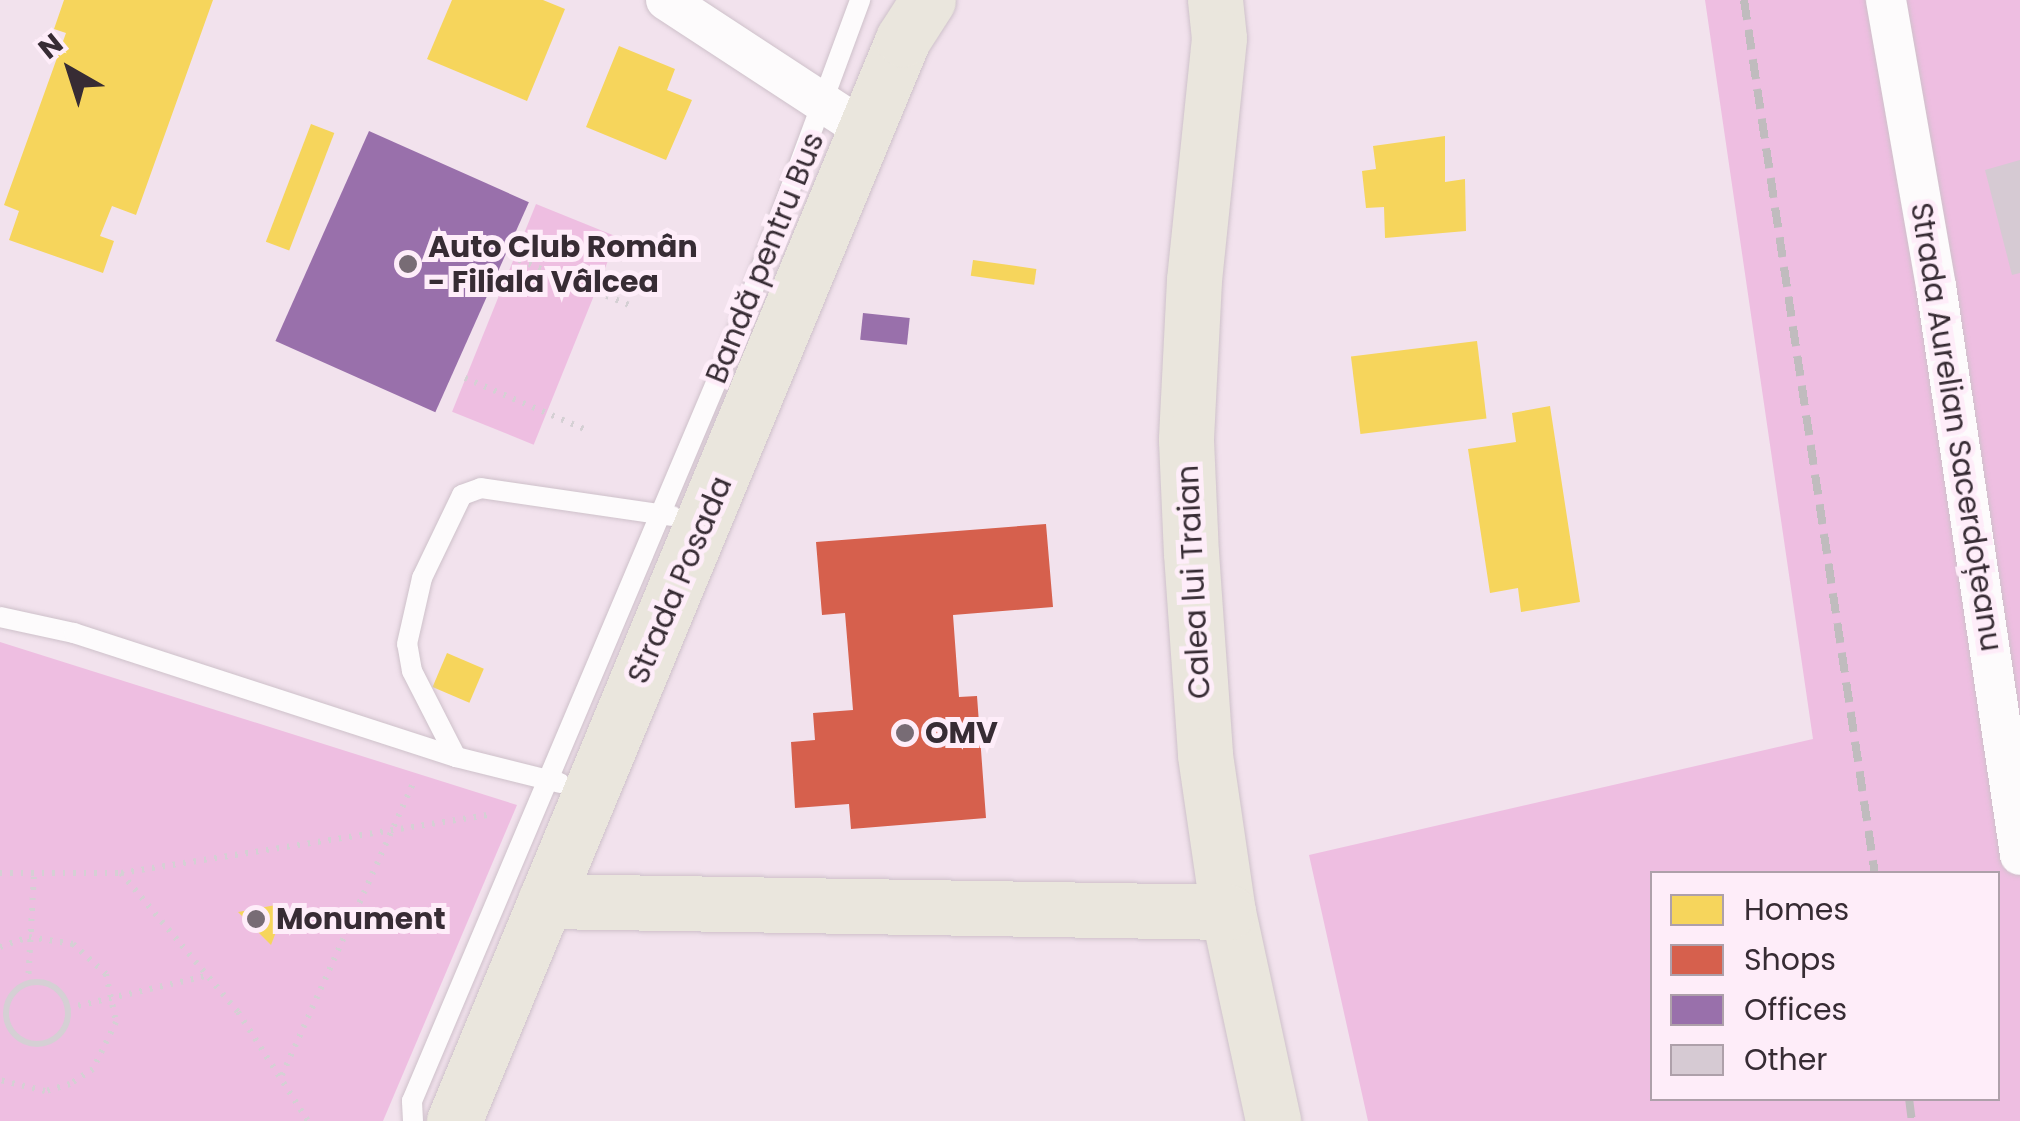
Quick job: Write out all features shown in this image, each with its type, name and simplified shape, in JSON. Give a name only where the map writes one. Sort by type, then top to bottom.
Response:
[{"type":"main road","name":"Strada Posada","points":[[454,1121],[545,901],[570,786],[846,119],[913,13]]},
{"type":"main road","name":"Calea lui Traian","points":[[1223,13],[1194,280],[1186,440],[1198,678],[1228,912],[1272,1121]]},
{"type":"main road","points":[[545,901],[1228,912]]},
{"type":"street","points":[[666,0],[846,119]]},
{"type":"street","name":"Strada Aurelian Sacerdoțeanu","points":[[1886,0],[1936,286],[2020,855]]},
{"type":"lane","name":"Bandă pentru Bus","points":[[846,119],[860,0]]},
{"type":"lane","points":[[456,758],[412,671],[408,644],[422,578],[455,503],[481,488],[682,518]]},
{"type":"lane","points":[[0,616],[74,632],[456,758],[570,786],[412,1101],[414,1121]]},
{"type":"path","points":[[519,260],[634,306]]},
{"type":"path","points":[[465,378],[584,428]]},
{"type":"path","points":[[282,1075],[430,749]]},
{"type":"path","points":[[0,873],[120,872],[393,825],[509,812]]},
{"type":"path","points":[[34,872],[28,984],[7,1006],[8,1026],[22,1040],[40,1044],[59,1036],[68,1008]]},
{"type":"path","points":[[120,872],[282,1075],[308,1121]]},
{"type":"path","points":[[0,947],[29,937],[73,944],[106,974],[114,996],[116,1022],[93,1069],[45,1091],[0,1080]]},
{"type":"path","points":[[68,1008],[206,976]]},
{"type":"path","points":[[28,984],[48,984],[68,1008]]},
{"type":"shaded area","points":[[1705,0],[2020,0],[2020,1121],[1368,1121],[1309,855],[1813,739]]},
{"type":"shaded area","points":[[536,204],[618,237],[534,445],[452,412]]},
{"type":"shaded area","points":[[0,642],[517,805],[383,1121],[0,1121]]},
{"type":"building: Homes","points":[[64,0],[213,0],[136,215],[112,206],[100,236],[114,241],[103,273],[9,240],[19,211],[4,205],[66,33],[54,29]]},
{"type":"building: Homes","points":[[452,0],[543,0],[565,9],[527,101],[427,59]]},
{"type":"building: Homes","points":[[619,46],[675,69],[667,90],[692,100],[666,160],[586,127]]},
{"type":"building: Homes","points":[[311,124],[334,133],[289,251],[266,242]]},
{"type":"building: Homes","points":[[1445,136],[1445,182],[1465,179],[1466,231],[1385,238],[1384,207],[1366,208],[1362,171],[1376,169],[1373,146]]},
{"type":"building: Homes","points":[[973,260],[1036,269],[1034,285],[971,276]]},
{"type":"building: Homes","points":[[1477,341],[1487,418],[1360,434],[1351,356]]},
{"type":"building: Homes","points":[[1550,406],[1580,602],[1521,612],[1518,588],[1490,593],[1468,449],[1516,442],[1512,413]]},
{"type":"building: Homes","points":[[447,653],[484,669],[469,703],[433,687]]},
{"type":"building: Homes","points":[[287,903],[271,945],[238,912]]},
{"type":"building: Shops","points":[[1046,524],[1053,607],[953,615],[959,697],[977,696],[986,818],[851,829],[849,804],[795,808],[791,742],[815,740],[813,713],[853,710],[845,613],[822,615],[816,542]]},
{"type":"building: Offices","points":[[369,131],[529,202],[435,412],[275,341]]},
{"type":"building: Offices","points":[[863,313],[910,318],[907,345],[860,340]]},
{"type":"building: Other","points":[[2020,160],[2020,273],[2012,275],[1985,170]]},
{"type":"railway","points":[[1744,0],[1875,871]]},
{"type":"railway","points":[[1909,1101],[1912,1121]]},
{"type":"place","name":"Auto Club Român - Filiala Vâlcea","points":[[408,264]]},
{"type":"place","name":"OMV","points":[[905,733]]},
{"type":"place","name":"Monument","points":[[256,919]]}]
